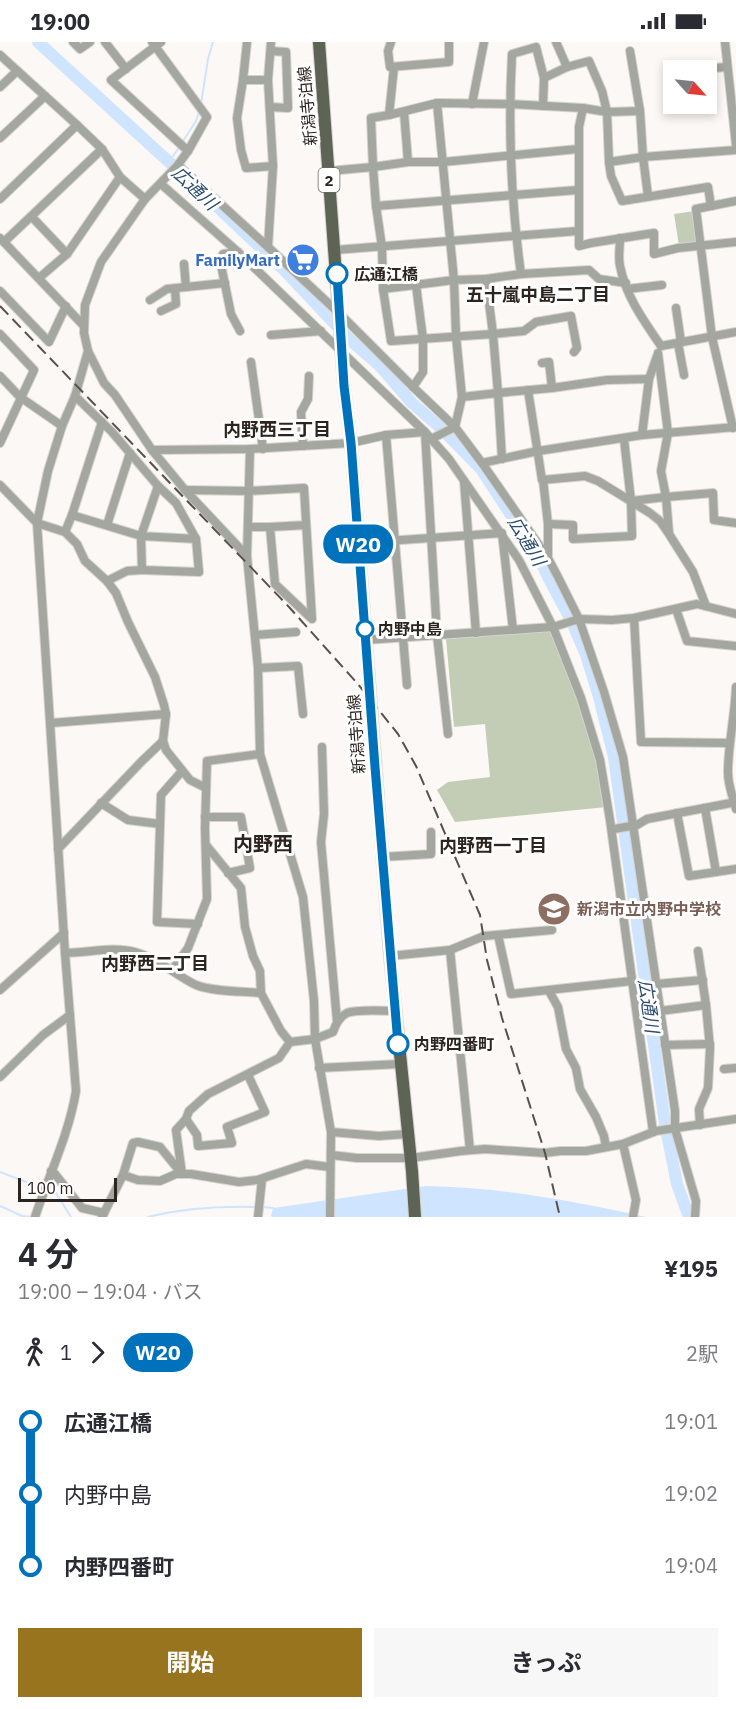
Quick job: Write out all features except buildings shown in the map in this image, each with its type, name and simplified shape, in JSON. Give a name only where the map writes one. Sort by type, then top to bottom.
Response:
[{"type":"main road","name":"新潟寺泊線","points":[[319,42],[390,956],[415,1217]]},
{"type":"street","points":[[73,42],[80,49],[90,42]]},
{"type":"street","points":[[105,42],[126,69]]},
{"type":"street","points":[[247,42],[237,118],[241,150],[246,168],[273,166]]},
{"type":"street","points":[[391,42],[388,51],[390,67],[449,62],[449,42]]},
{"type":"street","points":[[472,104],[484,42]]},
{"type":"street","points":[[556,42],[567,67]]},
{"type":"street","points":[[725,42],[736,145]]},
{"type":"street","points":[[188,151],[111,80],[156,44],[207,117],[188,151],[178,166],[146,199],[101,262],[85,305],[84,333],[88,351],[104,383],[115,395],[152,450],[185,490],[248,556]]},
{"type":"street","points":[[268,247],[273,166],[268,80],[271,47],[286,52],[288,108],[270,107]]},
{"type":"street","points":[[521,274],[516,236],[511,155],[509,104],[512,54],[536,47],[544,78],[543,106]]},
{"type":"street","points":[[630,51],[640,111],[648,196]]},
{"type":"street","points":[[0,55],[102,149],[120,177],[146,199]]},
{"type":"street","points":[[544,78],[589,60],[602,91],[607,112],[611,176],[622,201],[708,187],[711,206]]},
{"type":"street","points":[[389,115],[394,67]]},
{"type":"street","points":[[717,68],[727,67]]},
{"type":"street","points":[[0,87],[17,71]]},
{"type":"street","points":[[243,80],[268,80]]},
{"type":"street","points":[[0,138],[45,96]]},
{"type":"street","points":[[437,103],[454,280],[456,336],[462,397],[454,427]]},
{"type":"street","points":[[574,352],[577,348],[571,316],[536,322],[524,331],[391,341],[383,289],[382,247],[376,206],[371,118],[437,103],[509,104],[582,108],[607,112],[640,111]]},
{"type":"street","points":[[582,108],[578,149],[579,246],[654,234],[654,254],[701,245],[736,242]]},
{"type":"street","points":[[404,112],[408,162]]},
{"type":"street","points":[[0,199],[77,125]]},
{"type":"street","points":[[84,326],[2,240],[33,217],[102,149]]},
{"type":"street","points":[[329,171],[408,162],[443,162],[578,149]]},
{"type":"street","points":[[609,162],[736,150]]},
{"type":"street","points":[[178,166],[268,247],[454,427],[548,558],[577,619],[604,692],[623,757],[675,1112],[674,1129],[696,1201],[696,1214]]},
{"type":"street","points":[[39,278],[67,254],[120,177]]},
{"type":"street","points":[[162,183],[342,349],[429,436],[449,459],[502,533],[519,560],[554,627],[582,698],[600,760],[654,1132]]},
{"type":"street","points":[[376,206],[578,190]]},
{"type":"street","points":[[482,463],[538,451],[642,435],[734,427],[712,337],[696,210],[736,201]]},
{"type":"street","points":[[33,217],[67,254]]},
{"type":"street","points":[[335,250],[578,231]]},
{"type":"street","points":[[620,238],[620,265],[626,286],[639,316],[660,349],[668,433],[661,471],[669,534]]},
{"type":"street","points":[[238,252],[223,254],[220,260],[231,314],[240,331]]},
{"type":"street","points":[[184,264],[186,287]]},
{"type":"street","points":[[383,289],[454,280],[589,270],[599,279],[626,286],[662,285]]},
{"type":"street","points":[[486,279],[493,334],[502,459]]},
{"type":"street","points":[[150,300],[166,290],[225,283]]},
{"type":"street","points":[[413,387],[423,372],[423,339],[416,285]]},
{"type":"street","points":[[161,311],[176,304],[175,289]]},
{"type":"street","points":[[0,291],[49,342],[66,306]]},
{"type":"street","points":[[676,308],[684,375]]},
{"type":"street","points":[[271,335],[321,331]]},
{"type":"street","points":[[660,349],[736,332]]},
{"type":"street","points":[[0,334],[34,370],[0,443]]},
{"type":"street","points":[[642,435],[650,379],[660,349]]},
{"type":"street","points":[[35,1217],[73,1110],[76,1091],[37,523],[48,471],[62,426],[75,396],[88,351]]},
{"type":"street","points":[[251,362],[263,448]]},
{"type":"street","points":[[549,362],[552,388]]},
{"type":"street","points":[[0,376],[21,398],[62,426]]},
{"type":"street","points":[[303,446],[301,411],[308,399],[309,376]]},
{"type":"street","points":[[462,397],[607,380],[650,379]]},
{"type":"street","points":[[528,390],[543,480],[548,524],[548,558]]},
{"type":"street","points":[[75,396],[176,503],[196,539],[199,572],[142,570],[128,572],[107,582]]},
{"type":"street","points":[[65,532],[102,422]]},
{"type":"street","points":[[152,450],[250,449],[351,443],[386,435],[429,436],[454,427]]},
{"type":"street","points":[[386,435],[407,685]]},
{"type":"street","points":[[429,436],[431,538],[437,635],[448,734]]},
{"type":"street","points":[[548,524],[573,525],[573,539],[632,536],[631,501],[624,439]]},
{"type":"street","points":[[250,449],[248,556],[258,668],[260,754],[303,897],[314,1001],[315,1039],[331,1132],[330,1217]]},
{"type":"street","points":[[107,525],[130,453]]},
{"type":"street","points":[[543,480],[585,476],[598,481],[631,501],[660,522],[693,572],[706,606]]},
{"type":"street","points":[[464,479],[476,633]]},
{"type":"street","points":[[0,485],[37,523],[65,532],[77,544],[85,561],[116,593],[152,671],[166,714],[163,741],[165,750],[190,780],[206,788]]},
{"type":"street","points":[[142,570],[141,536],[158,486]]},
{"type":"street","points":[[185,490],[248,491],[304,488],[312,619],[275,584],[270,527]]},
{"type":"street","points":[[631,501],[713,493],[714,520],[736,522]]},
{"type":"street","points":[[72,515],[141,536],[196,539]]},
{"type":"street","points":[[248,526],[306,525]]},
{"type":"street","points":[[358,543],[502,533]]},
{"type":"street","points":[[502,533],[513,630]]},
{"type":"street","points":[[366,640],[554,627],[577,619],[634,618],[697,604],[736,614]]},
{"type":"street","points":[[676,609],[687,641],[736,646]]},
{"type":"street","points":[[634,618],[641,742],[729,743]]},
{"type":"street","points":[[255,635],[296,632]]},
{"type":"street","points":[[258,668],[298,666],[303,714]]},
{"type":"street","points":[[614,829],[638,825],[647,819],[676,813],[735,804],[729,788],[728,774],[729,743],[735,710],[736,687]]},
{"type":"street","points":[[51,723],[166,714]]},
{"type":"street","points":[[58,849],[142,760],[163,741]]},
{"type":"street","points":[[182,1174],[176,1130],[186,1119],[189,1111],[208,1094],[279,1058],[291,1042],[315,1039],[333,1032],[337,1022],[321,842],[324,814],[322,747]]},
{"type":"street","points":[[172,970],[188,948],[207,899],[205,818],[207,760],[260,754]]},
{"type":"street","points":[[182,771],[160,795],[157,922],[198,924]]},
{"type":"street","points":[[102,803],[128,820],[160,824]]},
{"type":"street","points":[[705,808],[716,872]]},
{"type":"street","points":[[676,813],[688,876],[736,869]]},
{"type":"street","points":[[205,818],[241,817],[250,868],[228,873]]},
{"type":"street","points":[[382,857],[431,854],[431,832]]},
{"type":"street","points":[[206,845],[241,888],[245,927],[253,956],[260,970],[261,993],[281,1031],[291,1042]]},
{"type":"street","points":[[390,956],[450,950],[484,936],[552,930]]},
{"type":"street","points":[[0,990],[64,933]]},
{"type":"street","points":[[498,935],[511,994],[632,981]]},
{"type":"street","points":[[65,953],[112,949],[133,951],[161,963],[195,984],[206,988],[261,993]]},
{"type":"street","points":[[450,950],[470,1150]]},
{"type":"street","points":[[698,951],[710,1044],[708,1088],[699,1109],[700,1125]]},
{"type":"street","points":[[656,984],[703,980]]},
{"type":"street","points":[[549,991],[558,1007],[566,1050],[576,1068],[580,1089],[596,1117],[606,1147]]},
{"type":"street","points":[[660,1011],[706,1005]]},
{"type":"street","points":[[337,1022],[348,1013],[395,1011]]},
{"type":"street","points":[[0,1077],[44,1035],[69,1015]]},
{"type":"street","points":[[665,1045],[710,1044]]},
{"type":"street","points":[[319,1068],[400,1064]]},
{"type":"street","points":[[724,1069],[736,1068]]},
{"type":"street","points":[[186,1119],[197,1134],[198,1146],[232,1143],[227,1127],[265,1112],[248,1075]]},
{"type":"street","points":[[332,1155],[357,1158],[411,1158],[485,1149],[545,1153],[586,1151],[623,1144],[654,1132],[733,1119],[736,1111]]},
{"type":"street","points":[[331,1132],[379,1136],[408,1134]]},
{"type":"street","points":[[51,1171],[82,1208],[103,1215],[123,1175],[133,1143],[160,1147],[182,1174]]},
{"type":"street","points":[[623,1144],[636,1200],[633,1217]]},
{"type":"street","points":[[123,1175],[138,1180],[160,1181],[176,1174],[182,1174],[239,1182],[262,1179],[306,1164],[330,1167]]},
{"type":"street","points":[[258,1217],[262,1179]]},
{"type":"green space","points":[[695,211],[700,242],[679,246],[674,214]]},
{"type":"green space","points":[[551,631],[592,734],[607,807],[455,822],[437,790],[448,782],[490,777],[485,724],[454,727],[446,639]]},
{"type":"water","points":[[426,1186],[481,1189],[537,1196],[646,1217],[271,1216],[273,1208]]},
{"type":"waterway","name":"広通川","points":[[38,42],[284,270],[349,339],[380,366],[412,403],[443,430],[481,469],[538,556],[586,655],[614,757],[665,1124],[677,1184],[689,1217]]},
{"type":"waterway","points":[[201,104],[213,42]]},
{"type":"waterway","points":[[183,141],[199,112]]},
{"type":"waterway","points":[[169,162],[180,146]]},
{"type":"waterway","points":[[0,1172],[42,1188]]},
{"type":"waterway","points":[[48,1190],[56,1193],[71,1217]]},
{"type":"waterway","points":[[0,1206],[22,1216],[34,1217]]},
{"type":"waterway","points":[[148,1217],[202,1208],[255,1207]]},
{"type":"waterway","points":[[261,1207],[273,1208]]},
{"type":"railway","points":[[0,306],[289,607],[357,683],[398,734],[416,766],[480,915],[487,960],[502,1018],[545,1153],[560,1217]]},
{"type":"bus line","name":"W20","points":[[337,274],[344,386],[351,443],[369,698],[398,1044]]},
{"type":"place","name":"FamilyMart","points":[[303,260]]},
{"type":"place","name":"広通江橋","points":[[337,274]]},
{"type":"place","name":"内野中島","points":[[365,629]]},
{"type":"place","name":"新潟市立内野中学校","points":[[554,909]]},
{"type":"place","name":"内野四番町","points":[[398,1044]]},
{"type":"district","name":"五十嵐中島二丁目","points":[[538,294]]},
{"type":"district","name":"内野西三丁目","points":[[277,429]]},
{"type":"district","name":"内野西","points":[[263,843]]},
{"type":"district","name":"内野西一丁目","points":[[493,845]]},
{"type":"district","name":"内野西二丁目","points":[[155,963]]}]
